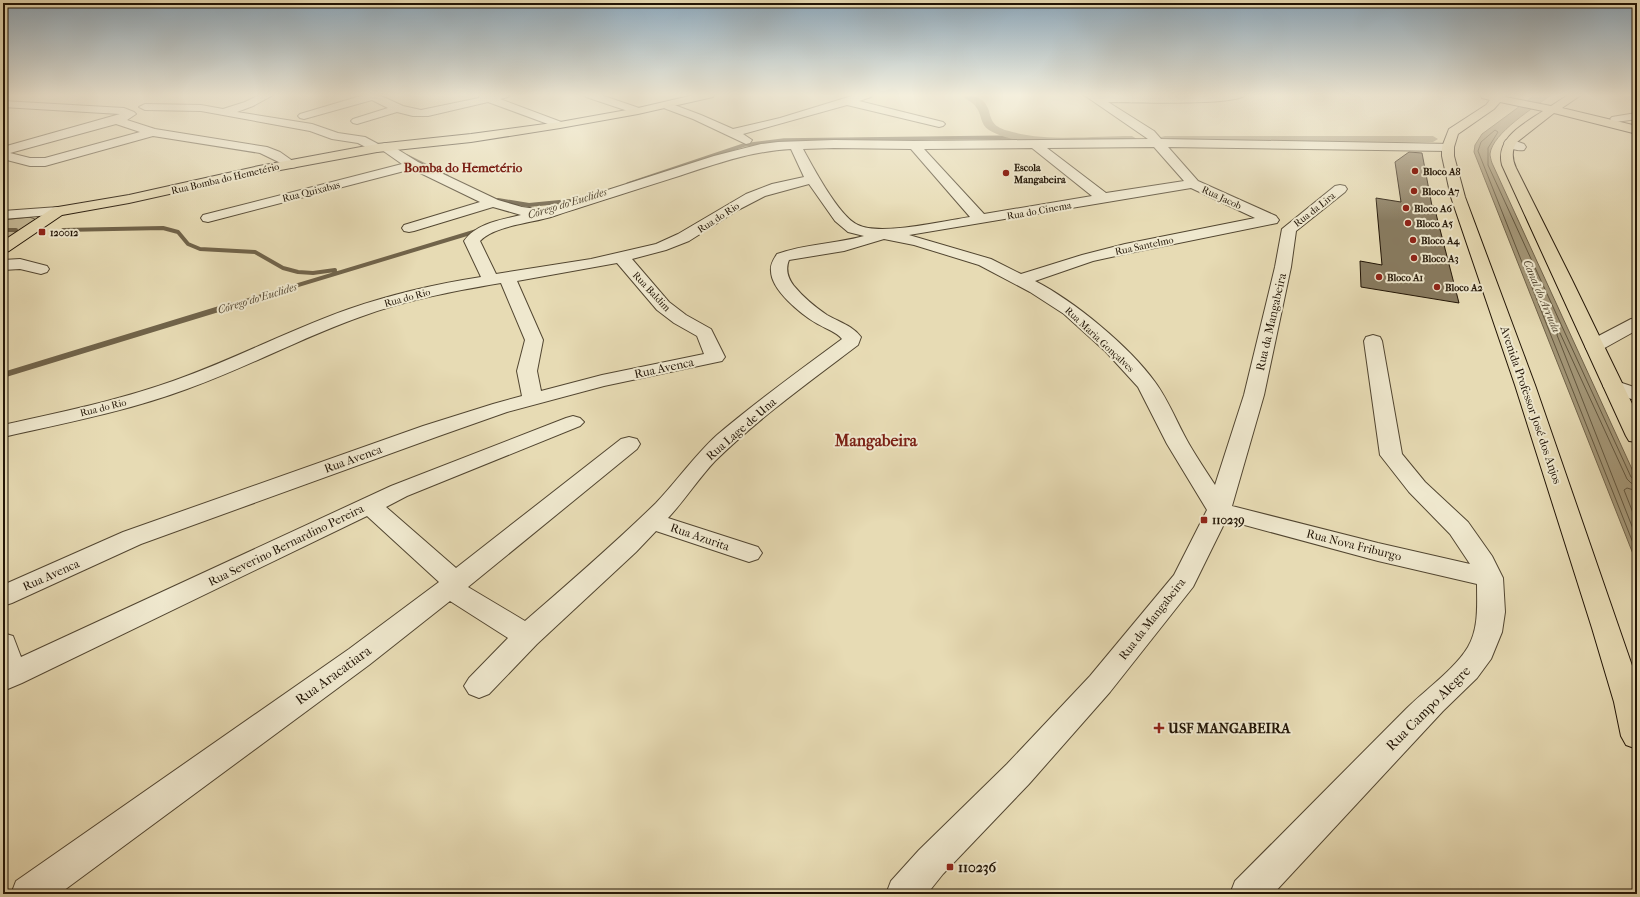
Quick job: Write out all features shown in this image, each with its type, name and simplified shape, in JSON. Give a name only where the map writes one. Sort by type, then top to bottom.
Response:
[{"type":"main road","name":"Rua Bomba do Hemetério","points":[[58,211],[164,192],[291,164],[381,148],[479,137]]},
{"type":"main road","name":"Avenida Professor José dos Anjos","points":[[1447,137],[1448,156],[1458,197],[1525,385],[1604,621],[1629,702],[1637,736]]},
{"type":"main road","points":[[1520,137],[1506,158],[1509,168],[1564,280],[1637,436]]},
{"type":"main road","points":[[3,248],[58,211]]},
{"type":"street","points":[[3,151],[55,137]]},
{"type":"street","points":[[3,155],[30,162],[52,161],[136,137]]},
{"type":"street","points":[[178,137],[263,150],[276,155],[291,164]]},
{"type":"street","points":[[341,137],[361,140],[381,148],[493,203],[541,213]]},
{"type":"street","points":[[740,137],[756,145]]},
{"type":"street","name":"Rua Jacob","points":[[1151,137],[1192,184],[1271,219],[1289,229]]},
{"type":"street","points":[[533,400],[527,371],[534,340],[498,278],[472,241],[474,237],[486,230],[718,159],[756,145],[1036,145],[1154,139],[1291,137]]},
{"type":"street","points":[[1154,139],[1447,137]]},
{"type":"street","name":"Rua Maria Gonçalves","points":[[795,145],[812,179],[840,218],[848,226],[859,230],[886,234],[963,254],[985,262],[1020,280],[1070,310],[1131,366],[1150,391],[1178,444],[1219,510]]},
{"type":"street","points":[[914,145],[980,220]]},
{"type":"street","points":[[1036,145],[1103,198]]},
{"type":"street","name":"Rua Quixabas","points":[[208,218],[413,165]]},
{"type":"street","name":"Rua do Rio","points":[[3,431],[160,392],[216,371],[351,314],[406,297],[498,278],[582,266],[662,246],[687,237],[744,200],[767,190],[812,179]]},
{"type":"street","name":"Rua do Cinema","points":[[886,234],[980,220],[1192,184]]},
{"type":"street","name":"Rua da Lira","points":[[1289,229],[1340,189]]},
{"type":"street","points":[[409,228],[493,203]]},
{"type":"street","points":[[3,216],[58,211]]},
{"type":"street","name":"Rua Santelmo","points":[[1020,280],[1088,258],[1125,249],[1271,219]]},
{"type":"street","name":"Rua da Mangabeira","points":[[904,894],[931,862],[1018,774],[1100,684],[1184,580],[1219,510],[1254,395],[1283,267],[1289,229]]},
{"type":"street","name":"Rua Lage de Una","points":[[479,686],[527,636],[627,546],[652,521],[706,458],[725,440],[761,410],[849,344],[852,339],[848,333],[814,315],[798,303],[779,277],[779,265],[783,257],[792,254],[844,246],[886,234]]},
{"type":"street","name":"Rua Baldim","points":[[621,257],[663,306],[680,319],[705,333],[715,356]]},
{"type":"street","points":[[3,265],[20,264],[41,269]]},
{"type":"street","points":[[1594,346],[1637,323]]},
{"type":"street","name":"Rua Campo Alegre","points":[[1248,894],[1432,702],[1467,670],[1481,650],[1488,632],[1491,612],[1490,578],[1479,556],[1459,528],[1417,487],[1391,455],[1374,342]]},
{"type":"street","name":"Rua Avenca","points":[[3,596],[132,538],[431,431],[500,408],[602,381],[715,356]]},
{"type":"street","points":[[1613,386],[1637,395]]},
{"type":"street","name":"Rua Severino Bernardino Pereira","points":[[7,677],[399,491],[573,422]]},
{"type":"street","name":"Rua Aracatiara","points":[[28,894],[359,657],[629,444]]},
{"type":"street","points":[[368,506],[452,585],[527,636]]},
{"type":"street","name":"Rua Nova Friburgo","points":[[1219,510],[1378,552],[1490,578]]},
{"type":"street","name":"Rua Azurita","points":[[652,521],[749,554]]},
{"type":"street","points":[[3,644],[7,677]]},
{"type":"shaded area","points":[[29,217],[35,219],[3,241],[3,220]]},
{"type":"water","name":"Canal do Arruda","points":[[1480,137],[1499,137],[1490,154],[1492,163],[1637,480],[1637,564],[1474,152],[1475,145]]},
{"type":"building","points":[[1409,152],[1422,153],[1432,206],[1434,206],[1459,303],[1361,287],[1360,261],[1382,265],[1376,198],[1401,202],[1395,162]]},
{"type":"waterway","name":"Córego do Euclides","points":[[628,184],[744,145],[784,140],[1020,137]]},
{"type":"waterway","name":"Córego do Euclides","points":[[1020,137],[1060,140],[1132,139]]},
{"type":"waterway","name":"Córego do Euclides","points":[[1165,139],[1433,139]]},
{"type":"waterway","points":[[407,156],[447,176]]},
{"type":"waterway","points":[[498,200],[529,205],[580,200]]},
{"type":"waterway","points":[[63,230],[163,228],[178,232],[188,244],[200,249],[255,252],[283,268],[298,272],[313,273],[335,270]]},
{"type":"waterway","points":[[3,230],[16,230]]},
{"type":"waterway","name":"Córego do Euclides","points":[[229,306],[480,230]]},
{"type":"waterway","name":"Córego do Euclides","points":[[3,375],[232,305]]},
{"type":"place","name":"Bloco A8","points":[[1415,171]]},
{"type":"place","name":"Escola Mangabeira","points":[[1006,173]]},
{"type":"place","name":"Bloco A7","points":[[1414,191]]},
{"type":"place","name":"Bloco A6","points":[[1406,208]]},
{"type":"place","name":"Bloco A5","points":[[1408,223]]},
{"type":"place","name":"120012","points":[[42,232]]},
{"type":"place","name":"Bloco A4","points":[[1413,240]]},
{"type":"place","name":"Bloco A3","points":[[1414,258]]},
{"type":"place","name":"Bloco A1","points":[[1379,277]]},
{"type":"place","name":"Bloco A2","points":[[1437,287]]},
{"type":"place","name":"110239","points":[[1204,520]]},
{"type":"place","name":"USF MANGABEIRA","points":[[1159,728]]},
{"type":"place","name":"110236","points":[[950,867]]},
{"type":"district","name":"Bomba do Hemetério","points":[[463,167]]},
{"type":"district","name":"Mangabeira","points":[[876,440]]}]
